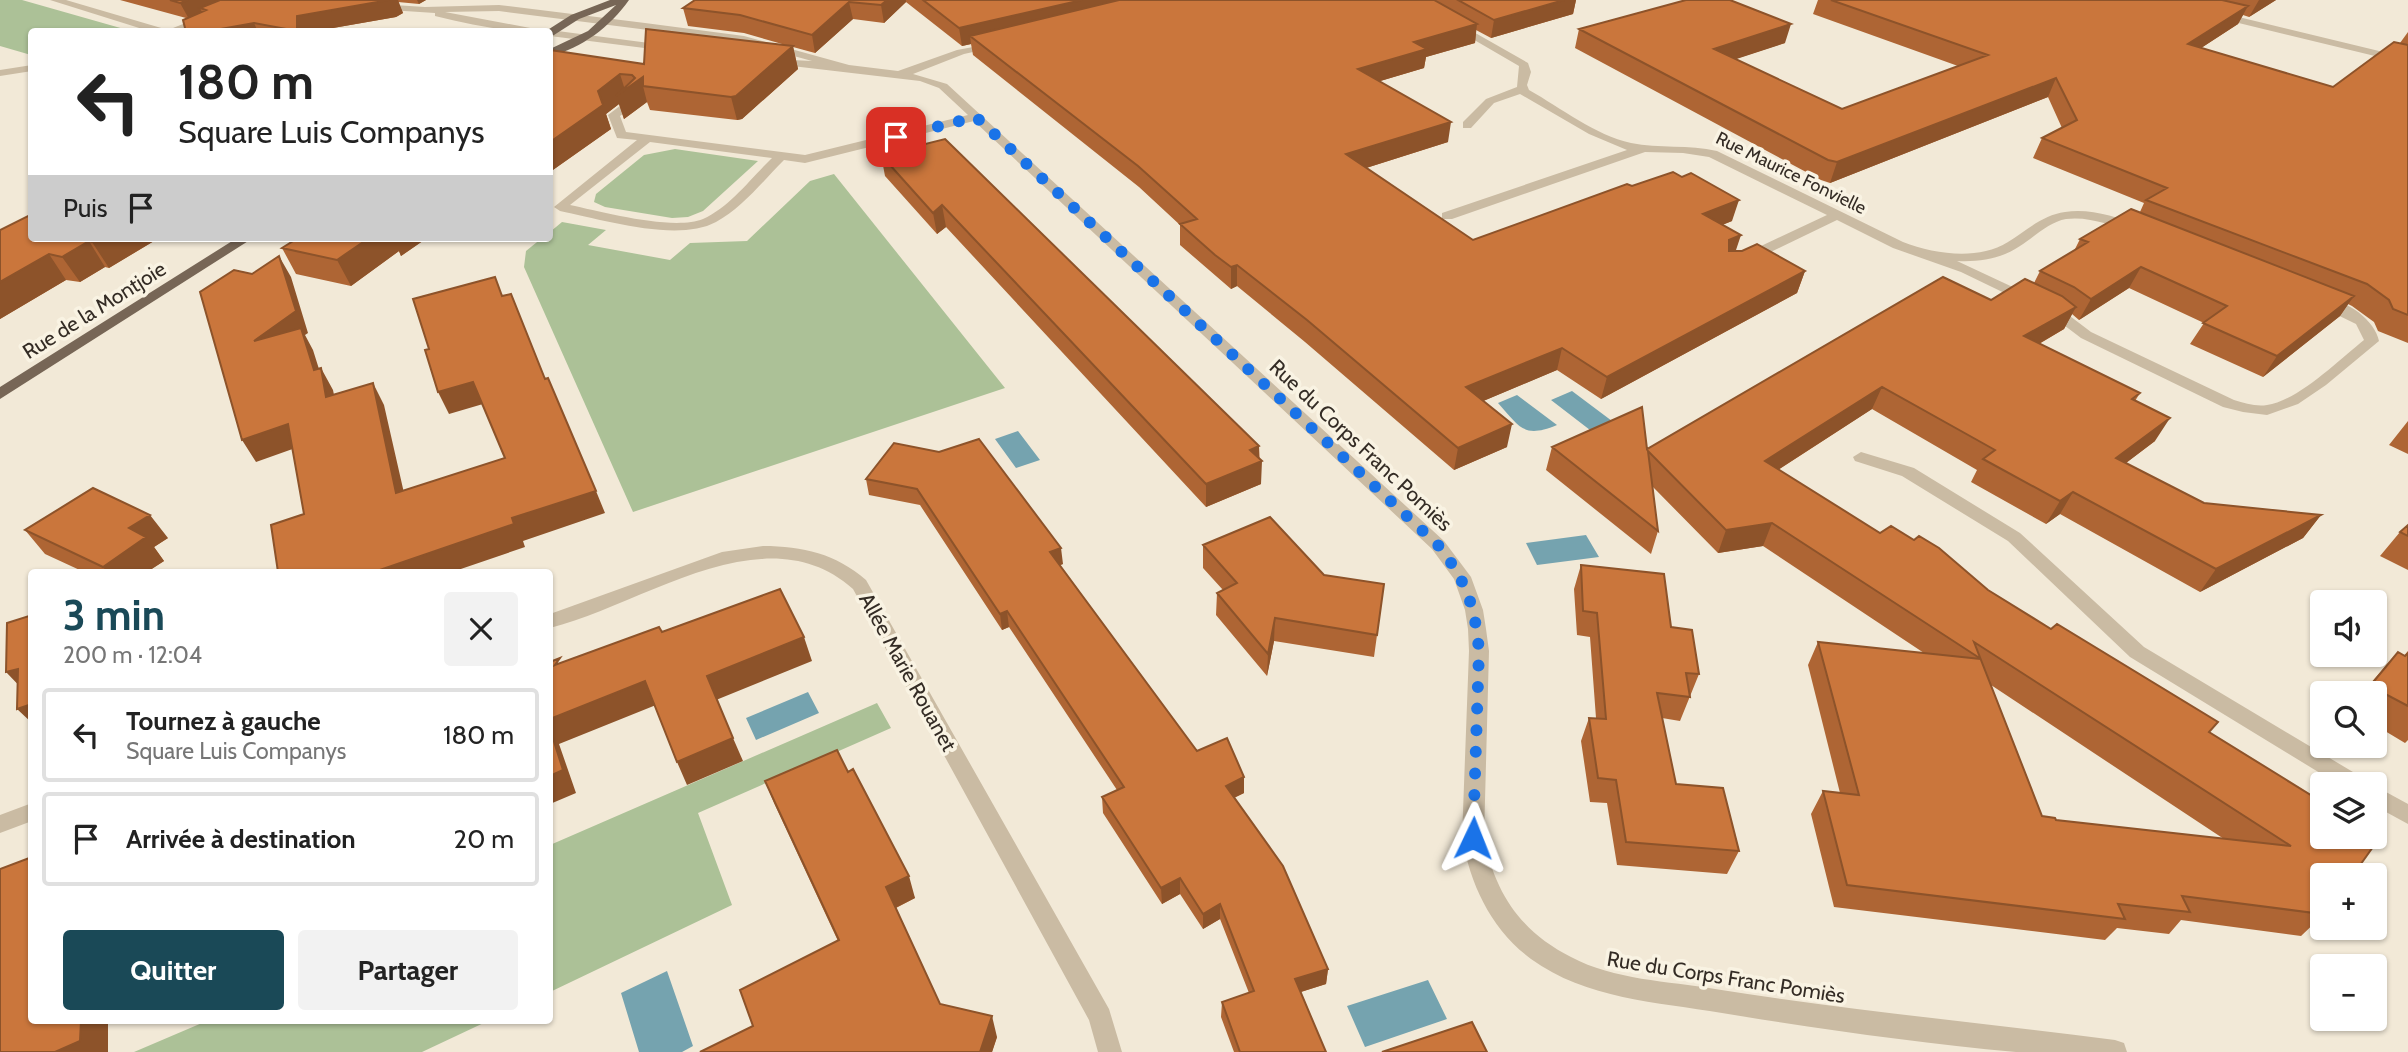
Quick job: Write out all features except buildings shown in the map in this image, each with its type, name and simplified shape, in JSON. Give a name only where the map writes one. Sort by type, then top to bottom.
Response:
[{"type":"main road","points":[[553,31],[575,18],[621,0]]},
{"type":"main road","points":[[553,52],[585,37],[607,21],[621,0]]},
{"type":"main road","name":"Rue de la Montjoie","points":[[0,394],[240,242]]},
{"type":"street","points":[[55,0],[151,28]]},
{"type":"street","points":[[363,5],[425,10],[475,23],[512,28]]},
{"type":"street","name":"Rue du Corps Franc Pomiès","points":[[425,10],[499,8],[744,39],[848,68]]},
{"type":"street","points":[[182,28],[220,13]]},
{"type":"street","points":[[2211,13],[2408,61]]},
{"type":"street","points":[[1444,19],[1518,60],[1525,68],[1521,81],[1522,89],[1490,101],[1466,125]]},
{"type":"street","points":[[553,33],[684,50]]},
{"type":"street","points":[[900,75],[961,52],[1014,39]]},
{"type":"street","name":"Rue du Corps Franc Pomiès","points":[[763,59],[922,78],[943,86],[1438,545],[1462,577],[1474,610],[1479,651],[1473,838],[1476,862],[1487,892],[1518,934],[1568,969],[1589,979],[1613,984],[1762,1008],[2115,1052]]},
{"type":"street","points":[[0,73],[28,69]]},
{"type":"street","name":"Rue Maurice Fonvielle","points":[[1522,89],[1617,142],[1644,148],[1684,148],[1713,154],[1835,216],[1917,252],[1966,269],[2057,313],[2086,335],[2218,399],[2254,410],[2268,410],[2290,403],[2372,341],[2371,331],[2355,316],[2309,297]]},
{"type":"street","points":[[633,101],[614,115],[621,135],[805,159],[976,117]]},
{"type":"street","points":[[648,138],[560,208],[664,226],[698,225],[718,214],[781,156]]},
{"type":"street","name":"Rue Maurice Fonvielle","points":[[1447,216],[1644,148]]},
{"type":"street","name":"Rue Maurice Fonvielle","points":[[1917,252],[1965,257],[2000,251],[2055,218],[2071,215],[2111,220],[2151,233]]},
{"type":"street","points":[[1729,267],[1835,216]]},
{"type":"street","points":[[1861,457],[1908,472],[2014,537],[2137,652],[2336,772]]},
{"type":"street","name":"Allée Marie Rouanet","points":[[553,620],[728,556],[745,553],[781,551],[799,554],[828,562],[851,576],[860,585],[1100,1017],[1110,1052]]},
{"type":"street","points":[[2387,802],[2408,815]]},
{"type":"street","points":[[0,824],[28,814]]},
{"type":"green space","points":[[0,0],[22,0],[120,28],[28,28],[28,54],[0,46]]},
{"type":"green space","points":[[675,149],[758,161],[703,211],[688,217],[672,218],[605,207],[594,202],[596,194],[644,155]]},
{"type":"green space","points":[[834,174],[1005,388],[633,512],[524,267],[526,251],[537,242],[553,242],[553,230],[562,222],[606,230],[588,245],[670,260],[690,243],[747,241],[810,181]]},
{"type":"green space","points":[[877,703],[891,728],[698,813],[732,905],[553,991],[553,844]]},
{"type":"green space","points":[[200,1024],[482,1024],[422,1052],[134,1052]]},
{"type":"water","points":[[1572,391],[1612,421],[1590,430],[1551,400]]},
{"type":"water","points":[[1517,395],[1557,425],[1529,431],[1517,424],[1498,403]]},
{"type":"water","points":[[1018,431],[1040,460],[1016,468],[995,439]]},
{"type":"water","points":[[1586,535],[1599,557],[1537,565],[1526,543]]},
{"type":"water","points":[[808,692],[819,713],[756,740],[746,718]]},
{"type":"water","points":[[667,971],[693,1046],[682,1052],[639,1052],[621,993]]},
{"type":"water","points":[[1428,980],[1447,1019],[1365,1047],[1347,1006]]},
{"type":"route","points":[[896,137],[976,117],[1438,545],[1462,577],[1474,610],[1477,629],[1479,651],[1473,838]]}]
